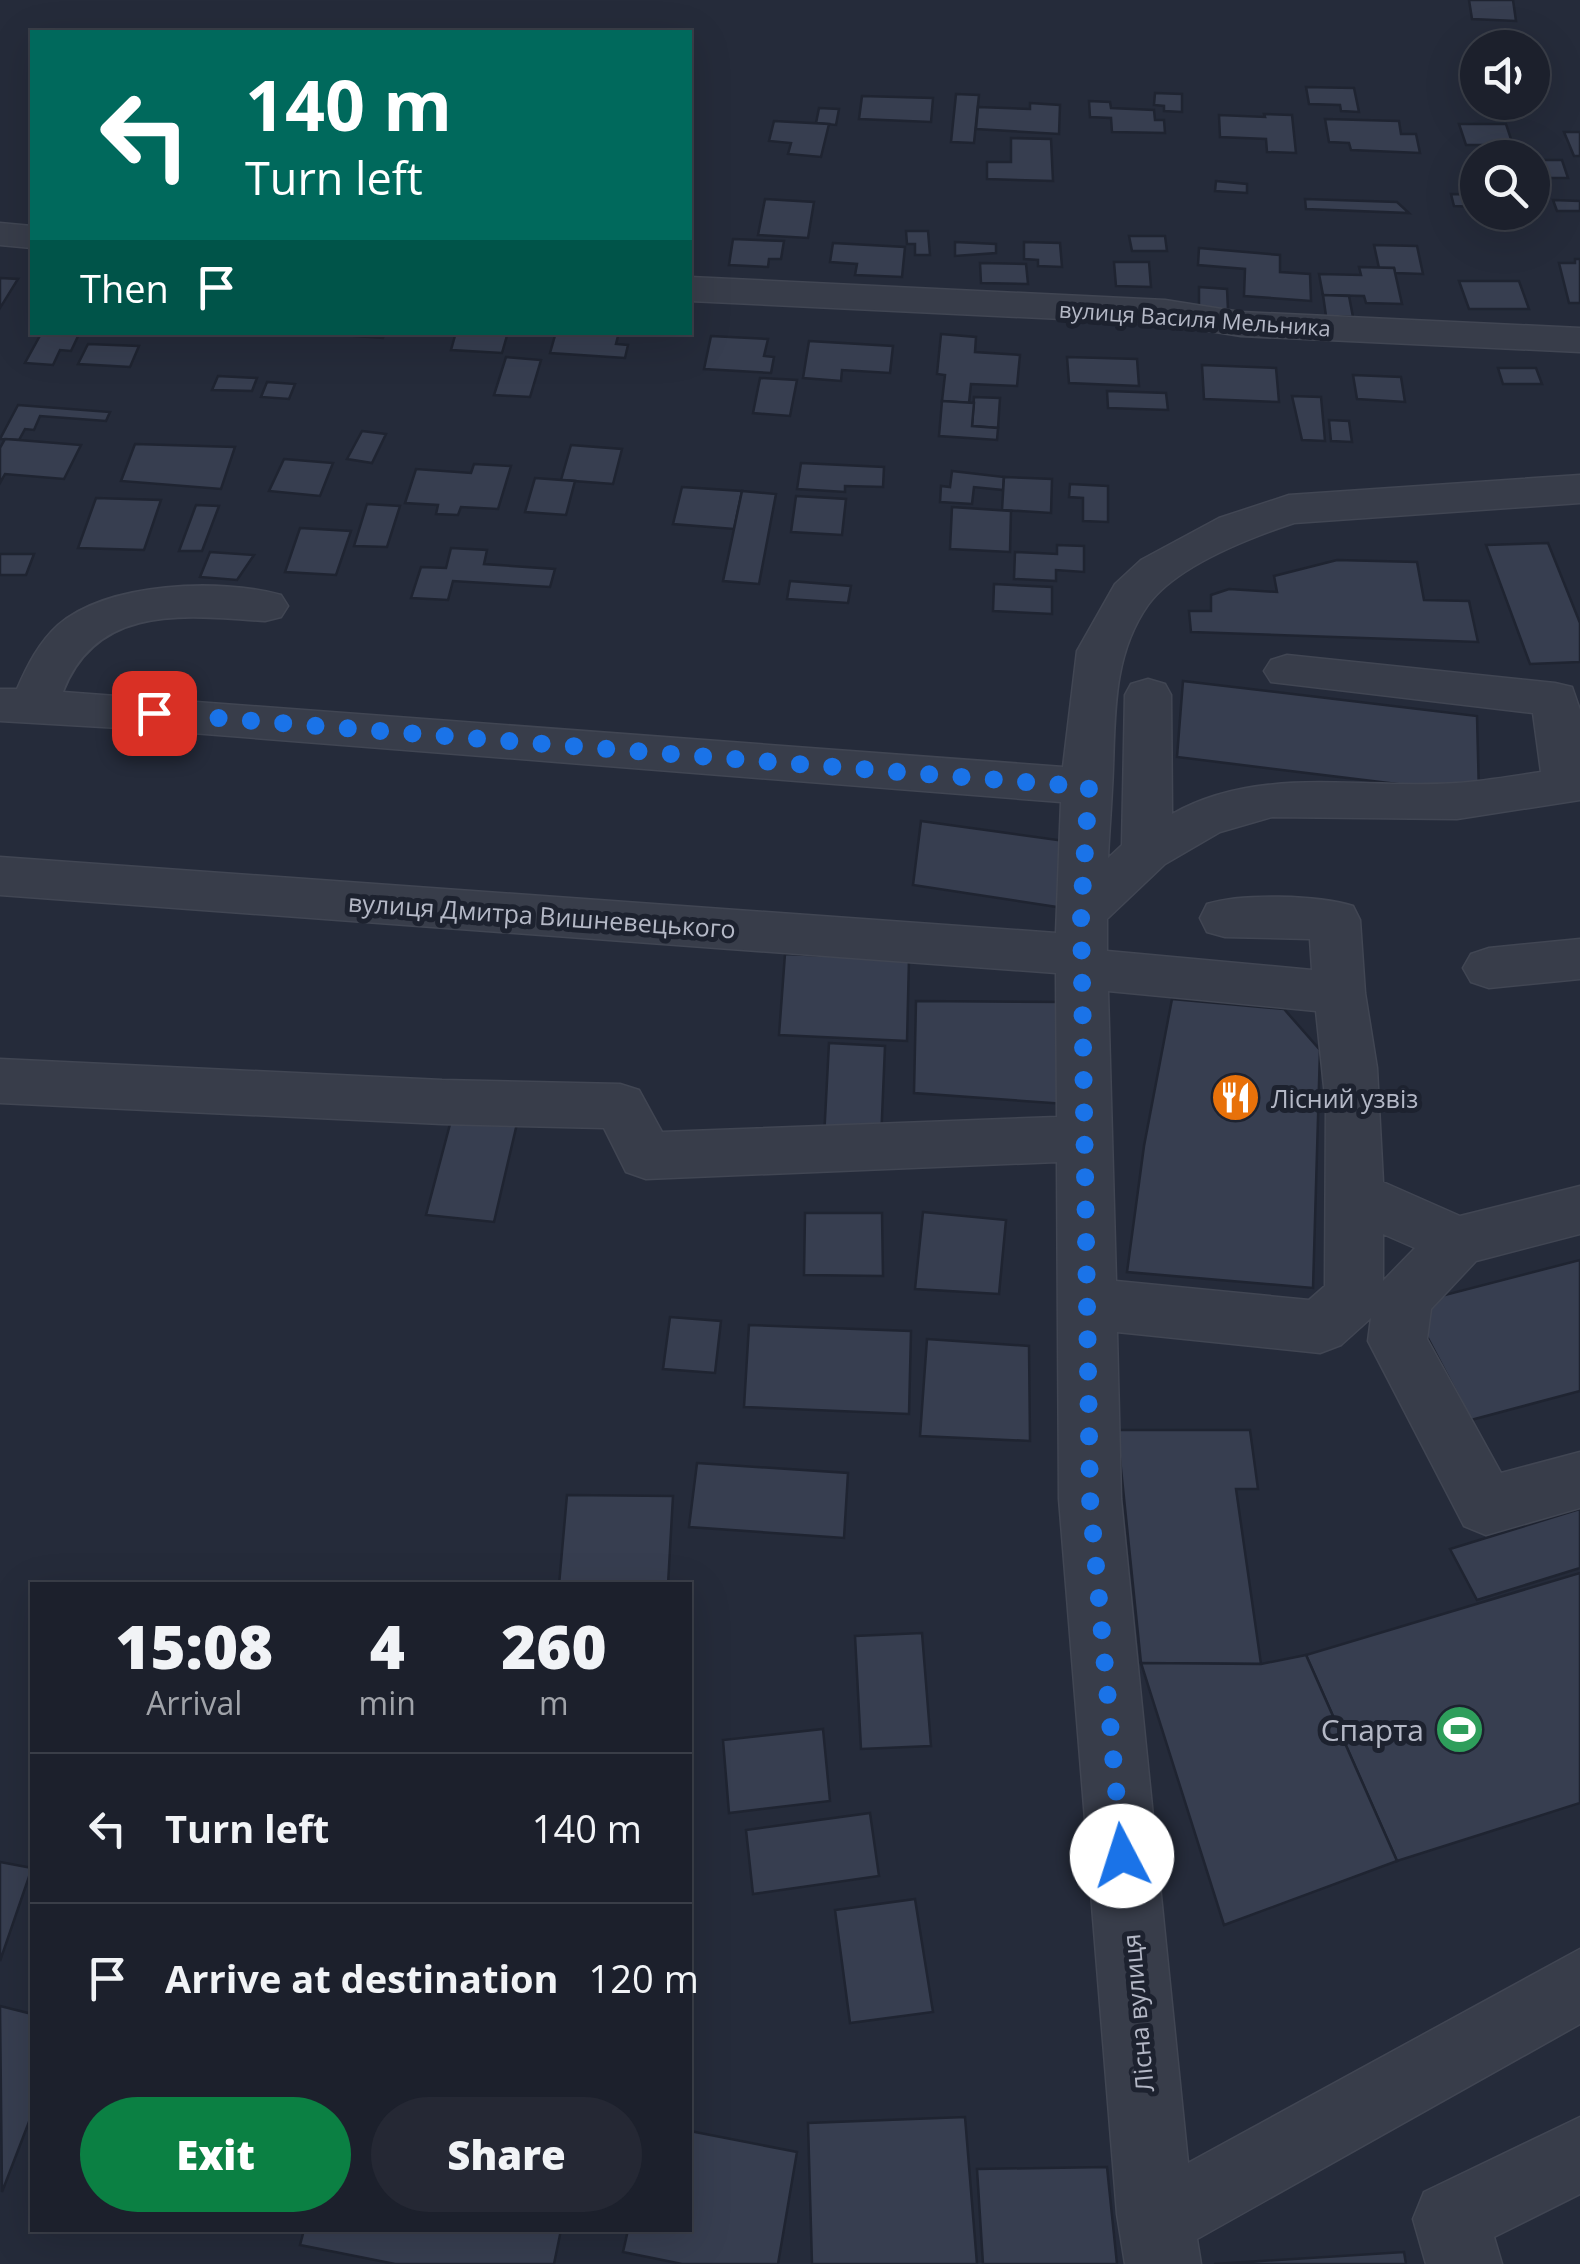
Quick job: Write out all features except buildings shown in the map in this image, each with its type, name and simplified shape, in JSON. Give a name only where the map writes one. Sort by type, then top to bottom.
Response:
[{"type":"street","points":[[0,234],[30,237]]},
{"type":"street","name":"вулиця Василя Мельника","points":[[692,289],[1165,312],[1240,324],[1580,340]]},
{"type":"street","name":"Лісна вулиця","points":[[1159,2239],[1090,1499],[1083,946],[1088,730],[1100,651],[1131,596],[1157,570],[1234,528],[1289,509],[1580,489]]},
{"type":"street","points":[[16,706],[56,657],[105,618],[134,607],[172,600],[264,606]]},
{"type":"street","points":[[1083,946],[1147,851],[1204,819],[1272,798],[1457,802],[1567,786],[1555,699],[1286,671]]},
{"type":"street","points":[[1147,851],[1148,695]]},
{"type":"street","points":[[16,706],[191,716],[1089,787]]},
{"type":"street","name":"вулиця Дмитра Вишневецького","points":[[0,876],[1083,946],[1339,993]]},
{"type":"street","points":[[1088,1304],[1320,1327],[1354,1296],[1352,1053],[1339,993],[1336,920],[1225,918]]},
{"type":"street","points":[[1489,968],[1580,959]]},
{"type":"street","points":[[0,1081],[620,1106],[646,1156],[1087,1138]]},
{"type":"street","points":[[1354,1195],[1458,1241]]},
{"type":"street","points":[[1580,1210],[1458,1241],[1403,1299],[1397,1342],[1486,1506],[1580,1480]]},
{"type":"street","points":[[1159,2239],[1177,2210],[1580,1985]]},
{"type":"street","points":[[1464,2264],[1451,2218],[1580,2154]]},
{"type":"place","name":"Лісний узвіз","points":[[1236,1098]]},
{"type":"place","name":"Спарта","points":[[1459,1729]]},
{"type":"route","points":[[154,713],[1089,787],[1081,913],[1090,1499],[1122,1856]]}]
